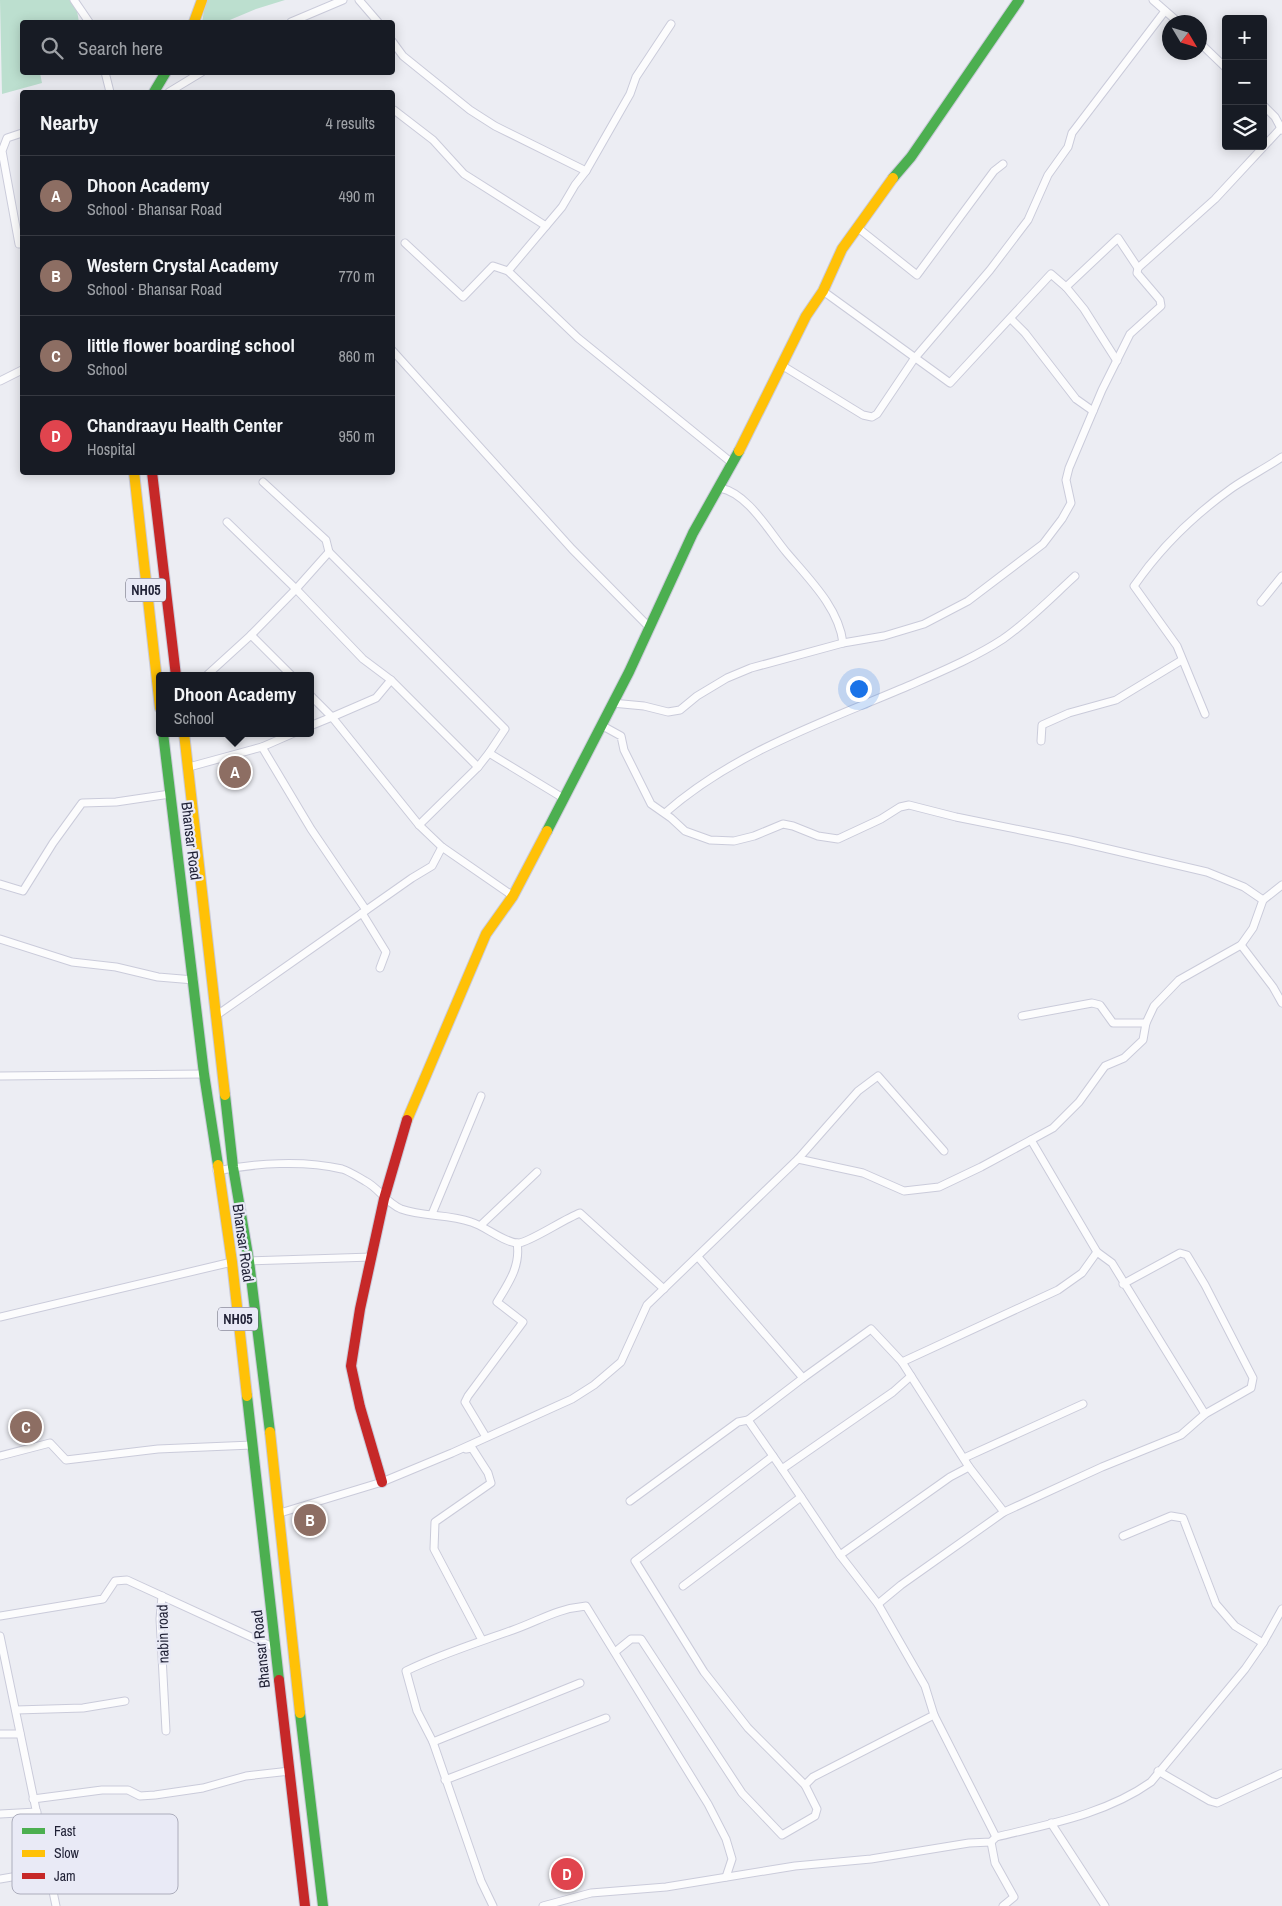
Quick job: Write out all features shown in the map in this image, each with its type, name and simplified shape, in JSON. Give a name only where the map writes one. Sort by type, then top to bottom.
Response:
[{"type":"main road","points":[[195,20],[202,0]]},
{"type":"main road","points":[[382,1482],[360,1407],[351,1366],[360,1309],[384,1199],[408,1117],[432,1065],[470,970],[486,934],[512,896],[601,725],[650,628],[693,533],[720,488],[783,366],[806,316],[823,291],[842,249],[883,190],[911,157],[1019,0]]},
{"type":"main road","points":[[155,90],[164,75]]},
{"type":"main road","name":"NH05","points":[[134,475],[156,672]]},
{"type":"main road","name":"NH05","points":[[152,475],[176,672]]},
{"type":"main road","name":"Bhansar Road","points":[[163,737],[194,980],[204,1074],[232,1262],[305,1906]]},
{"type":"main road","name":"Bhansar Road","points":[[184,737],[233,1168],[249,1261],[280,1513],[305,1765],[324,1906]]},
{"type":"street","points":[[74,0],[88,20]]},
{"type":"street","points":[[296,20],[343,0]]},
{"type":"street","points":[[359,0],[376,20]]},
{"type":"street","points":[[1152,0],[1170,15]]},
{"type":"street","points":[[783,366],[863,415],[872,417],[877,414],[914,359],[990,270],[1028,220],[1048,175],[1068,147],[1072,133],[1165,11]]},
{"type":"street","points":[[508,271],[562,207],[586,171],[630,94],[636,77],[671,24]]},
{"type":"street","points":[[395,45],[403,56],[470,110],[495,126],[586,171]]},
{"type":"street","points":[[1207,50],[1222,64]]},
{"type":"street","points":[[107,75],[110,90]]},
{"type":"street","points":[[172,90],[197,75]]},
{"type":"street","points":[[612,703],[644,706],[668,712],[680,710],[697,696],[727,678],[778,660],[844,643],[884,636],[924,624],[968,601],[1043,544],[1062,519],[1071,503],[1066,478],[1093,411],[1117,360],[1130,334],[1161,306],[1160,300],[1137,274],[1138,268],[1215,199],[1281,129],[1275,116],[1267,109]]},
{"type":"street","points":[[395,111],[433,140],[464,174],[546,226]]},
{"type":"street","points":[[19,244],[2,152],[7,138],[20,134]]},
{"type":"street","points":[[858,228],[917,275],[994,172],[1003,164]]},
{"type":"street","points":[[1066,288],[1118,238],[1138,268]]},
{"type":"street","points":[[405,243],[462,298],[492,266],[508,271],[578,338],[732,463]]},
{"type":"street","points":[[823,291],[914,359],[950,383],[1051,274],[1084,309],[1117,360]]},
{"type":"street","points":[[1011,319],[1026,333],[1076,398],[1093,411]]},
{"type":"street","points":[[395,353],[572,549],[650,628]]},
{"type":"street","points":[[0,381],[20,371]]},
{"type":"street","points":[[1206,714],[1170,634],[1134,586],[1154,557],[1189,522],[1233,487],[1282,457]]},
{"type":"street","points":[[263,482],[326,540],[329,552],[506,729],[478,767],[419,825]]},
{"type":"street","points":[[720,488],[726,489],[748,504],[802,567],[842,630],[844,643]]},
{"type":"street","points":[[227,522],[296,589],[362,659],[392,680],[478,767]]},
{"type":"street","points":[[210,672],[252,635],[329,552]]},
{"type":"street","points":[[665,813],[686,794],[742,758],[950,668],[1004,638],[1075,576]]},
{"type":"street","points":[[1261,602],[1282,576]]},
{"type":"street","points":[[252,635],[288,672]]},
{"type":"street","points":[[1041,741],[1042,725],[1069,713],[1116,700],[1182,660]]},
{"type":"street","points":[[314,724],[376,698],[392,680]]},
{"type":"street","points":[[314,698],[332,717],[419,825],[442,847],[512,896]]},
{"type":"street","points":[[601,725],[621,736],[624,750],[651,804],[665,813],[685,831],[710,840],[734,841],[754,836],[783,824],[818,836],[838,839],[881,819],[900,806],[909,805],[1207,872],[1244,887],[1263,900]]},
{"type":"street","points":[[188,767],[262,747],[285,737]]},
{"type":"street","points":[[262,747],[311,829],[364,911],[386,952],[380,968]]},
{"type":"street","points":[[489,753],[563,798]]},
{"type":"street","points":[[0,884],[23,891],[52,843],[82,803],[116,802],[170,794]]},
{"type":"street","points":[[217,1015],[364,911],[432,866],[442,847]]},
{"type":"street","points":[[798,1159],[863,1173],[904,1191],[939,1187],[1053,1128],[1079,1102],[1105,1066],[1124,1058],[1143,1040],[1146,1023],[1154,1006],[1180,980],[1241,945],[1253,928],[1263,900],[1282,885]]},
{"type":"street","points":[[0,939],[72,962],[116,967],[158,977],[194,980]]},
{"type":"street","points":[[1241,945],[1273,986],[1282,1003]]},
{"type":"street","points":[[1022,1016],[1092,1003],[1100,1004],[1113,1023],[1146,1023]]},
{"type":"street","points":[[0,1076],[204,1074]]},
{"type":"street","points":[[280,1513],[382,1482],[452,1454],[572,1399],[594,1385],[621,1362],[647,1305],[798,1159],[858,1091],[878,1076],[944,1150]]},
{"type":"street","points":[[432,1214],[481,1096]]},
{"type":"street","points":[[1031,1140],[1097,1252],[1112,1263],[1123,1284],[1186,1380],[1205,1414]]},
{"type":"street","points":[[217,1171],[291,1164],[343,1169],[368,1182],[384,1199],[401,1209],[458,1217],[481,1225],[510,1242],[517,1243],[527,1242],[558,1223],[580,1213],[664,1289]]},
{"type":"street","points":[[481,1225],[537,1172]]},
{"type":"street","points":[[486,1438],[466,1402],[468,1396],[523,1322],[497,1302],[511,1279],[519,1254],[517,1243]]},
{"type":"street","points":[[902,1362],[1058,1290],[1082,1273],[1097,1252]]},
{"type":"street","points":[[878,1604],[901,1585],[1004,1512],[1102,1467],[1181,1435],[1205,1414],[1251,1388],[1254,1378],[1191,1260],[1186,1255],[1180,1253],[1123,1284]]},
{"type":"street","points":[[249,1261],[372,1257]]},
{"type":"street","points":[[698,1257],[803,1378]]},
{"type":"street","points":[[0,1317],[232,1262]]},
{"type":"street","points":[[630,1501],[718,1435],[738,1422],[748,1420],[871,1329],[902,1362],[969,1467],[1004,1512]]},
{"type":"street","points":[[782,1469],[893,1392],[911,1376]]},
{"type":"street","points":[[964,1458],[1083,1404]]},
{"type":"street","points":[[748,1420],[840,1555],[878,1604],[925,1686],[934,1715],[994,1840],[995,1863],[1014,1897],[1003,1906]]},
{"type":"street","points":[[0,1456],[50,1443],[66,1460],[158,1449],[252,1445]]},
{"type":"street","points":[[452,1454],[472,1448],[488,1472],[491,1483],[435,1522],[434,1549],[482,1640]]},
{"type":"street","points":[[616,1652],[631,1639],[641,1639],[742,1793],[782,1835],[815,1816],[817,1809],[805,1785],[748,1728],[704,1672],[635,1561],[773,1456]]},
{"type":"street","points":[[840,1555],[950,1477],[969,1467]]},
{"type":"street","points":[[683,1586],[800,1497]]},
{"type":"street","points":[[1123,1536],[1171,1516],[1183,1518],[1216,1604],[1235,1626],[1263,1643]]},
{"type":"street","points":[[0,1616],[103,1599],[115,1581],[127,1580],[275,1648]]},
{"type":"street","name":"nabin road","points":[[162,1596],[160,1619],[166,1731]]},
{"type":"street","points":[[493,1906],[481,1880],[433,1742],[417,1712],[406,1671],[429,1660],[564,1609],[586,1606],[689,1771],[726,1838],[732,1859],[726,1877]]},
{"type":"street","points":[[543,1906],[591,1893],[666,1887],[795,1866],[871,1859],[994,1840],[1093,1812],[1134,1794],[1151,1782],[1158,1771],[1220,1699],[1263,1643],[1282,1609]]},
{"type":"street","points":[[0,1636],[36,1812],[0,1814]]},
{"type":"street","points":[[433,1742],[580,1683]]},
{"type":"street","points":[[16,1710],[83,1708],[125,1701]]},
{"type":"street","points":[[805,1785],[813,1778],[934,1715]]},
{"type":"street","points":[[445,1780],[606,1718]]},
{"type":"street","points":[[0,1734],[20,1734]]},
{"type":"street","points":[[33,1799],[102,1790],[128,1790],[140,1796],[155,1795],[203,1788],[246,1776],[290,1771]]},
{"type":"street","points":[[1158,1771],[1210,1801],[1217,1802],[1282,1773]]},
{"type":"street","points":[[1052,1823],[1105,1906]]},
{"type":"green space","points":[[0,0],[75,0],[79,20],[20,20],[20,75],[40,75],[42,83],[2,94]]},
{"type":"green space","points":[[206,0],[285,0],[230,20],[202,20]]},
{"type":"traffic: fast","points":[[893,178],[911,157],[1019,0]]},
{"type":"traffic: fast","points":[[155,90],[164,75]]},
{"type":"traffic: fast","points":[[547,831],[629,672],[693,533],[739,451]]},
{"type":"traffic: fast","points":[[163,737],[204,1074],[218,1165]]},
{"type":"traffic: fast","points":[[225,1095],[233,1167],[249,1261],[270,1432]]},
{"type":"traffic: fast","points":[[247,1396],[279,1680]]},
{"type":"traffic: fast","points":[[300,1713],[323,1906]]},
{"type":"traffic: slow","points":[[195,20],[202,0]]},
{"type":"traffic: slow","points":[[739,451],[806,316],[823,291],[842,249],[893,178]]},
{"type":"traffic: slow","points":[[134,475],[156,672]]},
{"type":"traffic: slow","points":[[184,737],[225,1095]]},
{"type":"traffic: slow","points":[[407,1120],[486,934],[513,896],[547,831]]},
{"type":"traffic: slow","points":[[218,1165],[232,1262],[247,1396]]},
{"type":"traffic: slow","points":[[270,1432],[300,1713]]},
{"type":"traffic: jam","points":[[152,475],[176,672]]},
{"type":"traffic: jam","points":[[382,1482],[360,1407],[351,1366],[360,1309],[384,1199],[407,1120]]},
{"type":"traffic: jam","points":[[279,1680],[305,1906]]},
{"type":"place","name":"Dhoon Academy","points":[[235,772]]},
{"type":"place","name":"little flower boarding school","points":[[26,1427]]},
{"type":"place","name":"Western Crystal Academy","points":[[310,1520]]},
{"type":"place","name":"Chandraayu Health Center","points":[[567,1874]]}]
